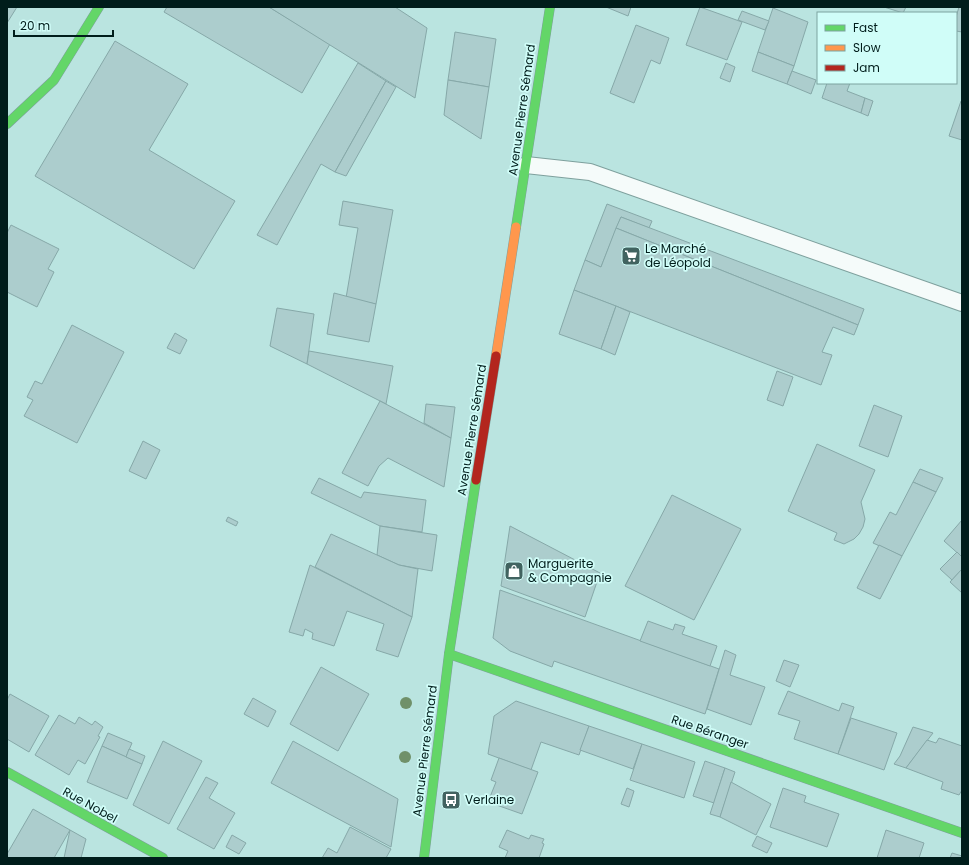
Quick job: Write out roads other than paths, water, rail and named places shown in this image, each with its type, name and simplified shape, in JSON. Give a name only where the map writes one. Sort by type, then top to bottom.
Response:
[{"type":"street","points":[[7,124],[54,80],[99,7]]},
{"type":"street","name":"Avenue Pierre Sémard","points":[[424,858],[449,654],[550,7]]},
{"type":"street","name":"Rue Béranger","points":[[449,654],[962,833]]},
{"type":"street","name":"Rue Nobel","points":[[7,772],[163,858]]},
{"type":"lane","points":[[526,165],[590,172],[962,303]]},
{"type":"place","name":"Le Marché de Léopold","points":[[631,256]]},
{"type":"place","name":"Marguerite & Compagnie","points":[[514,571]]},
{"type":"place","name":"Verlaine","points":[[451,800]]}]
